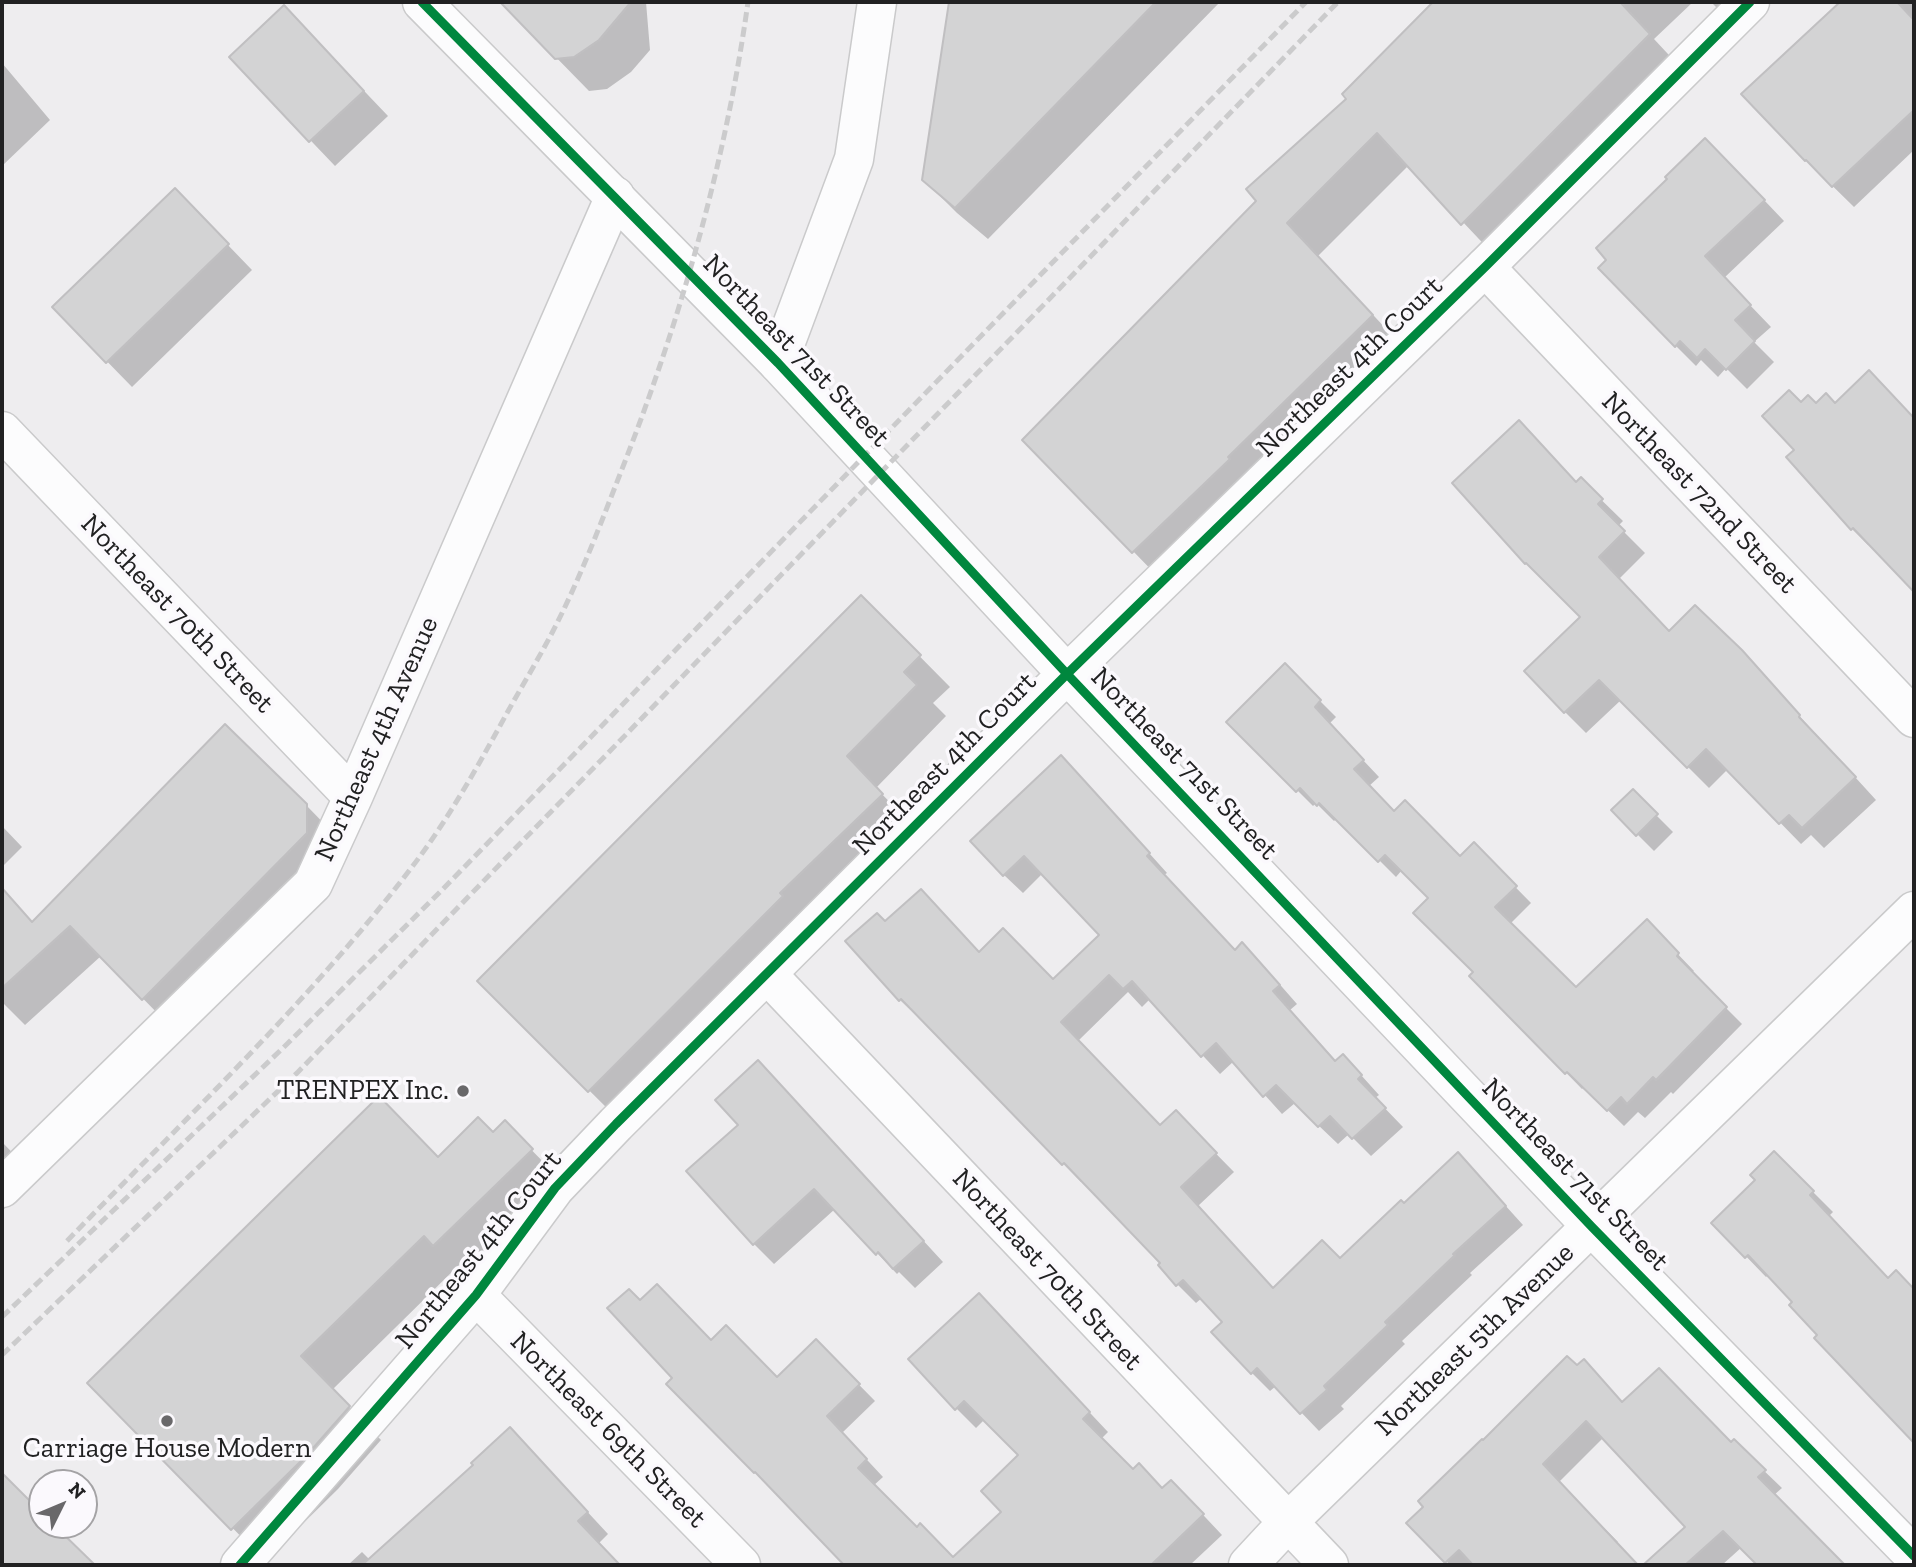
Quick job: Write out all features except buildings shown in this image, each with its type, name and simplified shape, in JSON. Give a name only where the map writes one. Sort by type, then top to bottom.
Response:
[{"type":"street","name":"Northeast 71st Street","points":[[422,2],[778,363],[1067,674],[1592,1227],[1914,1556]]},
{"type":"street","points":[[778,363],[854,159],[877,2]]},
{"type":"street","name":"Northeast 4th Court","points":[[240,1565],[475,1295],[555,1188],[1067,674],[1485,267],[1750,2]]},
{"type":"street","name":"Northeast 4th Avenue","points":[[2,1188],[313,884],[615,196]]},
{"type":"street","name":"Northeast 72nd Street","points":[[1485,267],[1914,718]]},
{"type":"street","name":"Northeast 70th Street","points":[[2,431],[353,797]]},
{"type":"street","name":"Northeast 5th Avenue","points":[[1248,1565],[1287,1523],[1914,911]]},
{"type":"street","name":"Northeast 70th Street","points":[[767,974],[1329,1565]]},
{"type":"street","name":"Northeast 69th Street","points":[[475,1295],[741,1565]]},
{"type":"railway","points":[[67,1241],[289,1012],[412,867],[474,773],[553,631],[599,527],[645,408],[683,294],[728,120],[748,2]]},
{"type":"railway","points":[[2,1317],[285,1046],[440,892],[1306,2]]},
{"type":"railway","points":[[2,1355],[298,1072],[1338,2]]},
{"type":"cycle path","points":[[422,2],[778,363],[1067,674],[1592,1227],[1914,1556]]},
{"type":"cycle path","points":[[240,1565],[476,1295],[555,1188],[616,1124],[1067,674],[1485,267],[1750,2]]},
{"type":"place","name":"TRENPEX Inc.","points":[[463,1091]]},
{"type":"place","name":"Carriage House Modern","points":[[167,1421]]}]
